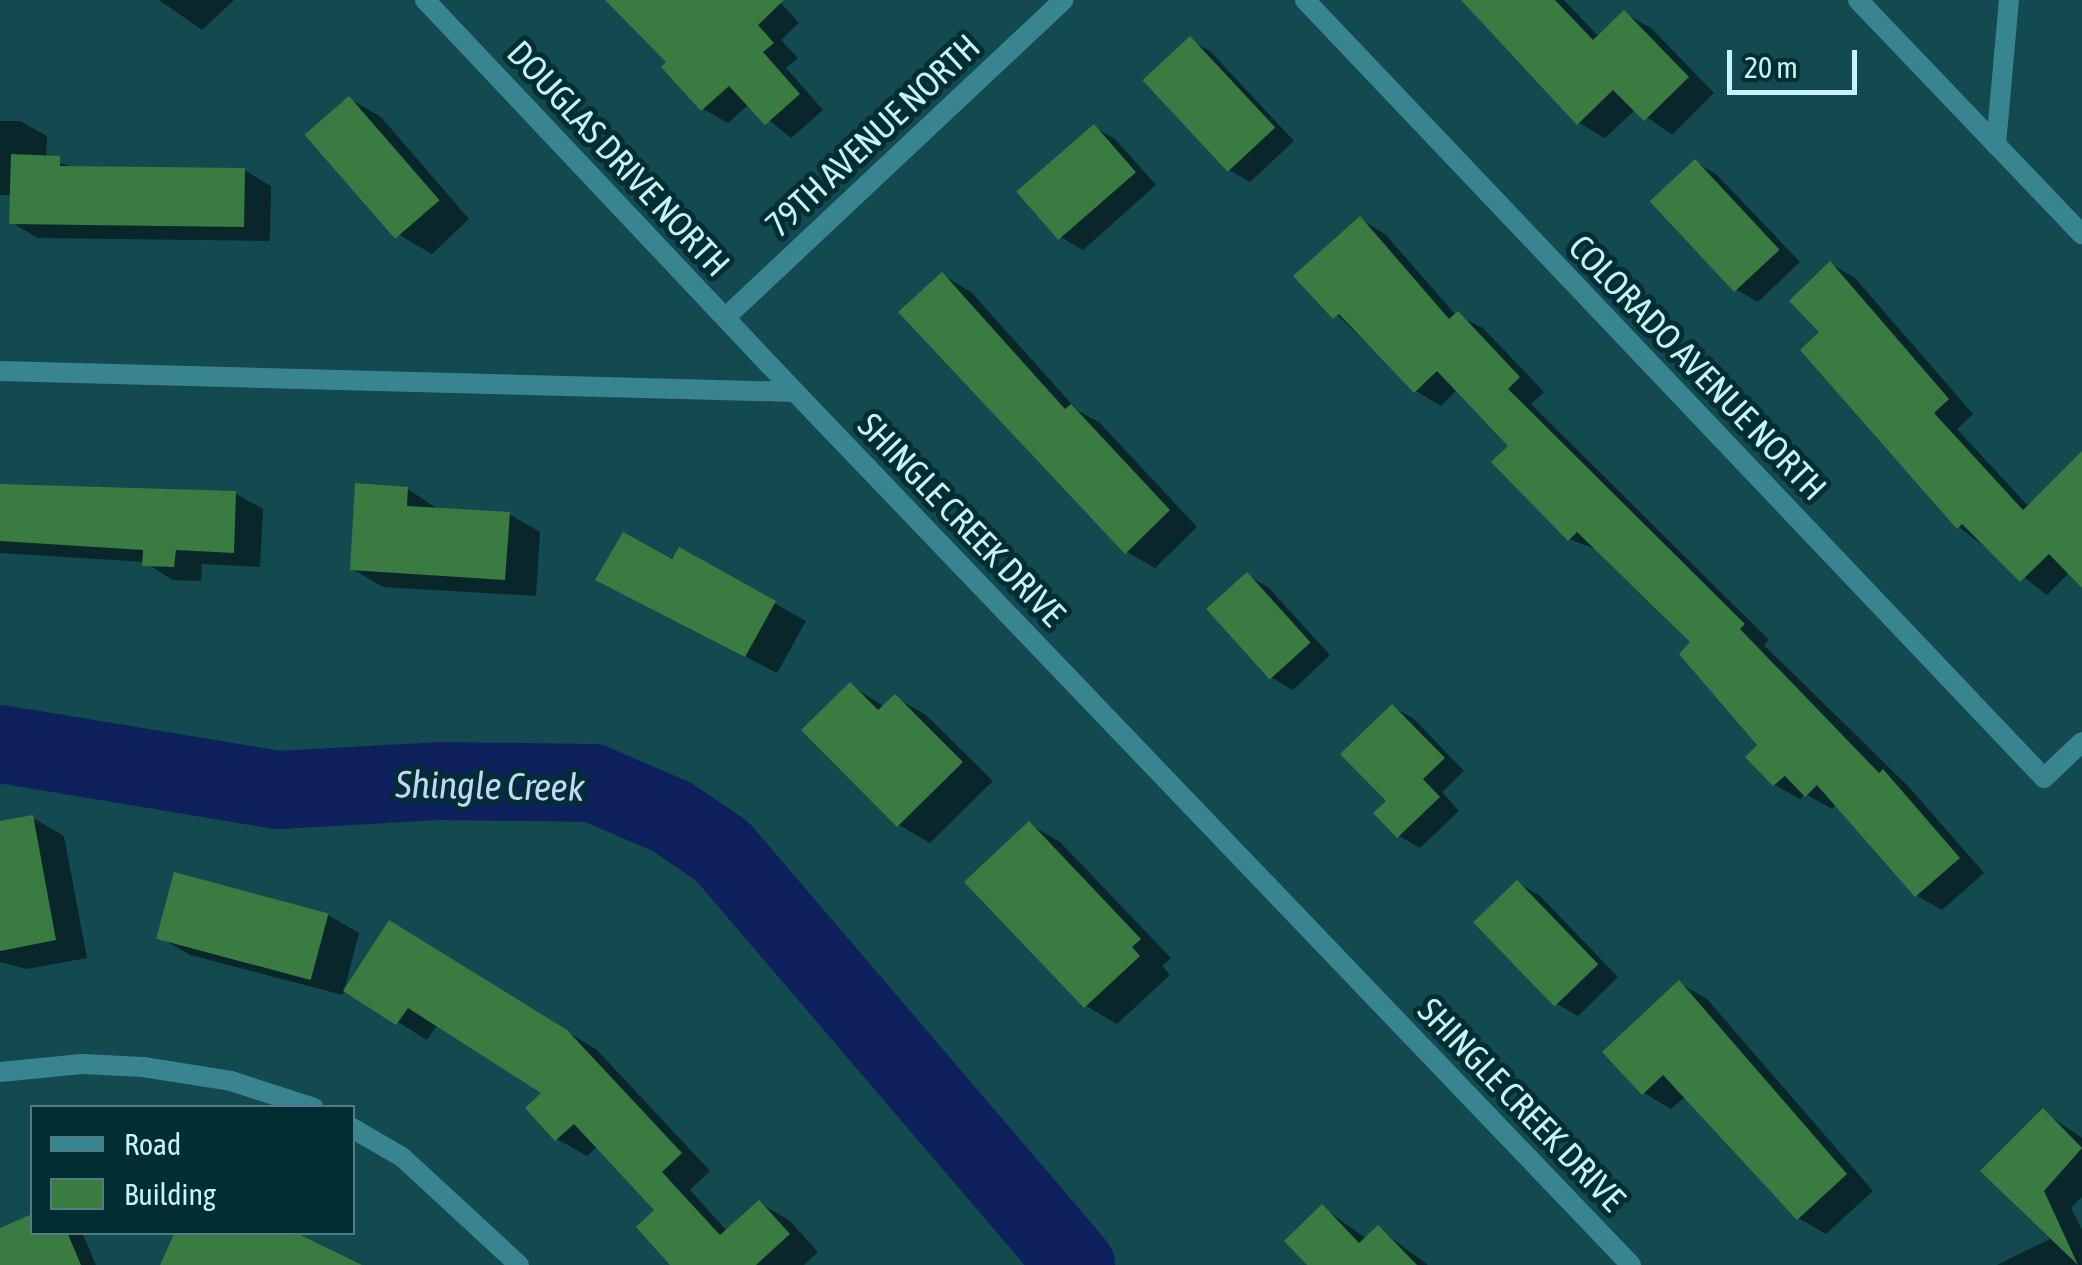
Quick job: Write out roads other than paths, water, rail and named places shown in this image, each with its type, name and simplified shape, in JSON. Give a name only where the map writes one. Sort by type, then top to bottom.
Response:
[{"type":"street","name":"DOUGLAS DRIVE NORTH","points":[[425,0],[795,392]]},
{"type":"street","name":"79TH AVENUE NORTH","points":[[726,317],[1063,0]]},
{"type":"street","name":"COLORADO AVENUE NORTH","points":[[1305,0],[2044,778],[2082,742]]},
{"type":"street","points":[[1858,0],[2082,234]]},
{"type":"street","points":[[1996,145],[2009,0]]},
{"type":"street","points":[[0,371],[795,392]]},
{"type":"street","name":"SHINGLE CREEK DRIVE","points":[[795,392],[1631,1265]]},
{"type":"street","points":[[0,1072],[143,1066],[231,1081],[305,1105]]},
{"type":"street","points":[[355,1130],[402,1158],[520,1265]]},
{"type":"waterway","name":"Shingle Creek","points":[[0,744],[278,790],[438,781],[593,783],[672,817],[722,851],[1076,1265]]}]
